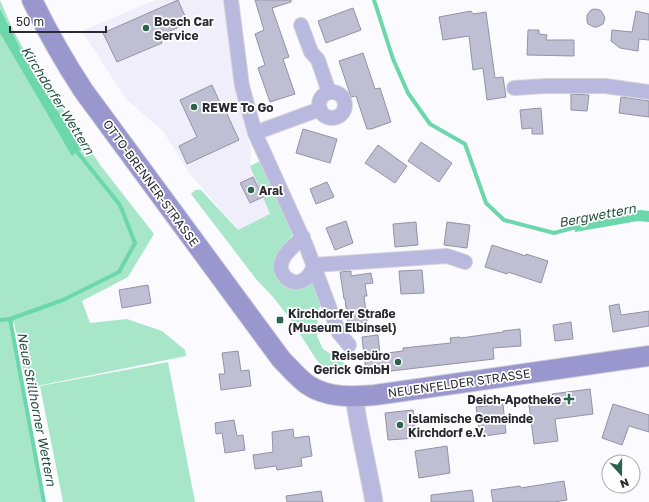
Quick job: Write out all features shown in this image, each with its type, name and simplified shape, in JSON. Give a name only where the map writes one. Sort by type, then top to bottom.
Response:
[{"type":"main road","name":"OTTO-BRENNER-STRASSE","points":[[32,0],[57,47],[84,90],[281,359]]},
{"type":"main road","name":"NEUENFELDER STRASSE","points":[[281,359],[299,377],[314,388],[334,394],[354,396],[390,393],[649,356]]},
{"type":"street","points":[[231,0],[242,86],[255,133],[303,237],[339,334],[349,345]]},
{"type":"street","points":[[301,25],[311,52],[318,60],[329,92]]},
{"type":"street","points":[[514,88],[546,86],[605,86],[649,92]]},
{"type":"street","points":[[334,91],[343,96],[346,106],[341,115],[337,118],[326,117],[320,110],[320,99],[324,94],[334,91]]},
{"type":"street","points":[[255,133],[320,110]]},
{"type":"street","points":[[303,237],[282,260],[281,264],[284,274],[289,280],[300,282],[311,272],[314,265]]},
{"type":"street","points":[[314,265],[446,256],[465,262]]},
{"type":"street","points":[[354,396],[374,502]]},
{"type":"shaded area","points":[[0,0],[13,30],[31,62],[101,166],[154,234],[128,277],[82,301],[90,323],[127,319],[162,331],[185,350],[186,356],[27,388],[14,322],[9,324],[45,502],[0,502]]},
{"type":"shaded area","points":[[155,0],[223,0],[228,15],[234,86],[251,151],[250,166],[270,214],[238,230],[190,174],[163,131],[126,99],[82,31]]},
{"type":"shaded area","points":[[0,9],[34,75],[82,148],[72,156],[0,33]]},
{"type":"shaded area","points":[[260,161],[294,232],[274,262],[275,275],[281,283],[290,288],[300,289],[308,286],[314,280],[321,303],[318,313],[317,336],[323,349],[343,362],[346,366],[346,372],[344,374],[334,373],[321,365],[291,320],[273,297],[256,279],[191,194],[195,190],[201,190],[238,230],[270,214],[250,166]]},
{"type":"shaded area","points":[[625,211],[649,211],[649,222],[638,221],[575,232],[575,222]]},
{"type":"shaded area","points":[[168,362],[195,502],[63,502],[40,386]]},
{"type":"building","name":"Bosch Car Service","points":[[178,0],[188,23],[159,36],[162,43],[117,62],[103,33]]},
{"type":"building","points":[[255,0],[291,0],[291,2],[272,8],[289,57],[283,59],[295,94],[270,102],[258,68],[265,65],[255,34],[264,30]]},
{"type":"building","points":[[353,8],[361,30],[326,43],[318,21]]},
{"type":"building","points":[[594,9],[600,10],[605,18],[603,24],[597,27],[588,24],[587,21],[587,15]]},
{"type":"building","points":[[471,11],[473,14],[486,12],[495,78],[503,77],[506,97],[487,100],[483,68],[473,70],[469,36],[443,40],[439,17]]},
{"type":"building","points":[[636,11],[649,14],[649,40],[639,39],[638,51],[620,48],[611,41],[612,30],[632,32]]},
{"type":"building","points":[[528,30],[539,30],[539,34],[547,35],[546,40],[574,40],[574,56],[527,55]]},
{"type":"building","points":[[363,53],[375,89],[380,88],[391,122],[371,129],[367,129],[356,96],[351,97],[339,61]]},
{"type":"building","points":[[212,85],[239,140],[187,164],[179,146],[197,137],[180,100]]},
{"type":"building","points":[[571,94],[589,95],[587,111],[571,110]]},
{"type":"building","points":[[621,97],[649,101],[649,117],[619,113]]},
{"type":"building","points":[[541,108],[543,134],[532,134],[532,128],[522,129],[520,110]]},
{"type":"building","points":[[303,129],[337,139],[330,163],[296,153]]},
{"type":"building","points":[[421,142],[452,163],[439,182],[408,161]]},
{"type":"building","points":[[378,145],[407,166],[395,183],[365,163]]},
{"type":"building","name":"Aral","points":[[253,177],[263,197],[250,203],[240,183]]},
{"type":"building","points":[[327,182],[334,197],[316,204],[310,189]]},
{"type":"building","points":[[346,221],[353,243],[335,250],[326,228]]},
{"type":"building","points":[[416,222],[418,245],[395,247],[393,224]]},
{"type":"building","points":[[447,222],[470,225],[467,248],[444,245]]},
{"type":"building","points":[[492,245],[526,256],[526,254],[548,261],[541,283],[508,272],[507,274],[485,267]]},
{"type":"building","points":[[422,270],[424,293],[401,294],[399,271]]},
{"type":"building","points":[[351,271],[351,276],[371,273],[373,283],[365,284],[367,296],[364,296],[368,329],[349,332],[340,272]]},
{"type":"building","points":[[148,285],[151,303],[122,308],[119,290]]},
{"type":"building","points":[[619,304],[621,315],[649,311],[649,326],[613,332],[609,306]]},
{"type":"building","points":[[571,322],[573,339],[555,341],[553,325]]},
{"type":"building","points":[[520,329],[521,346],[493,348],[494,359],[366,373],[362,337],[378,335],[380,354],[403,351],[403,348],[451,343],[450,338],[461,338]]},
{"type":"building","points":[[238,351],[241,371],[249,370],[251,386],[221,390],[219,374],[225,374],[222,353]]},
{"type":"building","points":[[590,389],[593,414],[555,419],[558,441],[534,444],[529,405],[553,402],[552,394]]},
{"type":"building","points":[[503,404],[506,433],[484,436],[483,429],[479,429],[476,407]]},
{"type":"building","points":[[613,404],[649,415],[649,432],[629,426],[622,445],[602,438]]},
{"type":"building","name":"Islamische Gemeinde Kirchdorf e.V.","points":[[413,410],[416,438],[388,440],[385,413]]},
{"type":"building","points":[[234,420],[237,436],[243,435],[245,450],[225,453],[222,433],[216,434],[215,423]]},
{"type":"building","points":[[293,429],[294,438],[309,436],[312,456],[301,458],[302,466],[277,470],[276,466],[255,469],[253,455],[273,452],[272,432]]},
{"type":"building","points":[[447,446],[450,473],[419,478],[415,451]]},
{"type":"building","points":[[564,481],[567,500],[554,502],[493,502],[491,490],[520,486],[521,488]]},
{"type":"building","points":[[472,490],[474,502],[431,502],[431,495]]},
{"type":"building","points":[[321,491],[323,502],[287,502],[286,496]]},
{"type":"waterway","name":"Bergwettern","points":[[374,0],[393,59],[408,93],[430,124],[465,144],[486,203],[504,220],[554,233],[580,226]]},
{"type":"waterway","name":"Kirchdorfer Wettern","points":[[0,320],[10,319],[63,300],[119,272],[135,243],[120,205],[74,148]]},
{"type":"waterway","name":"Neue Stillhorner Wettern","points":[[10,319],[44,502]]},
{"type":"place","name":"Bosch Car Service","points":[[146,28]]},
{"type":"place","name":"REWE To Go","points":[[194,107]]},
{"type":"place","name":"Aral","points":[[251,190]]},
{"type":"place","name":"Kirchdorfer Straße (Museum Elbinsel)","points":[[280,320]]},
{"type":"place","name":"Reisebüro Gerick GmbH","points":[[398,362]]},
{"type":"place","name":"Deich-Apotheke","points":[[569,399]]},
{"type":"place","name":"Islamische Gemeinde Kirchdorf e.V.","points":[[400,425]]}]
